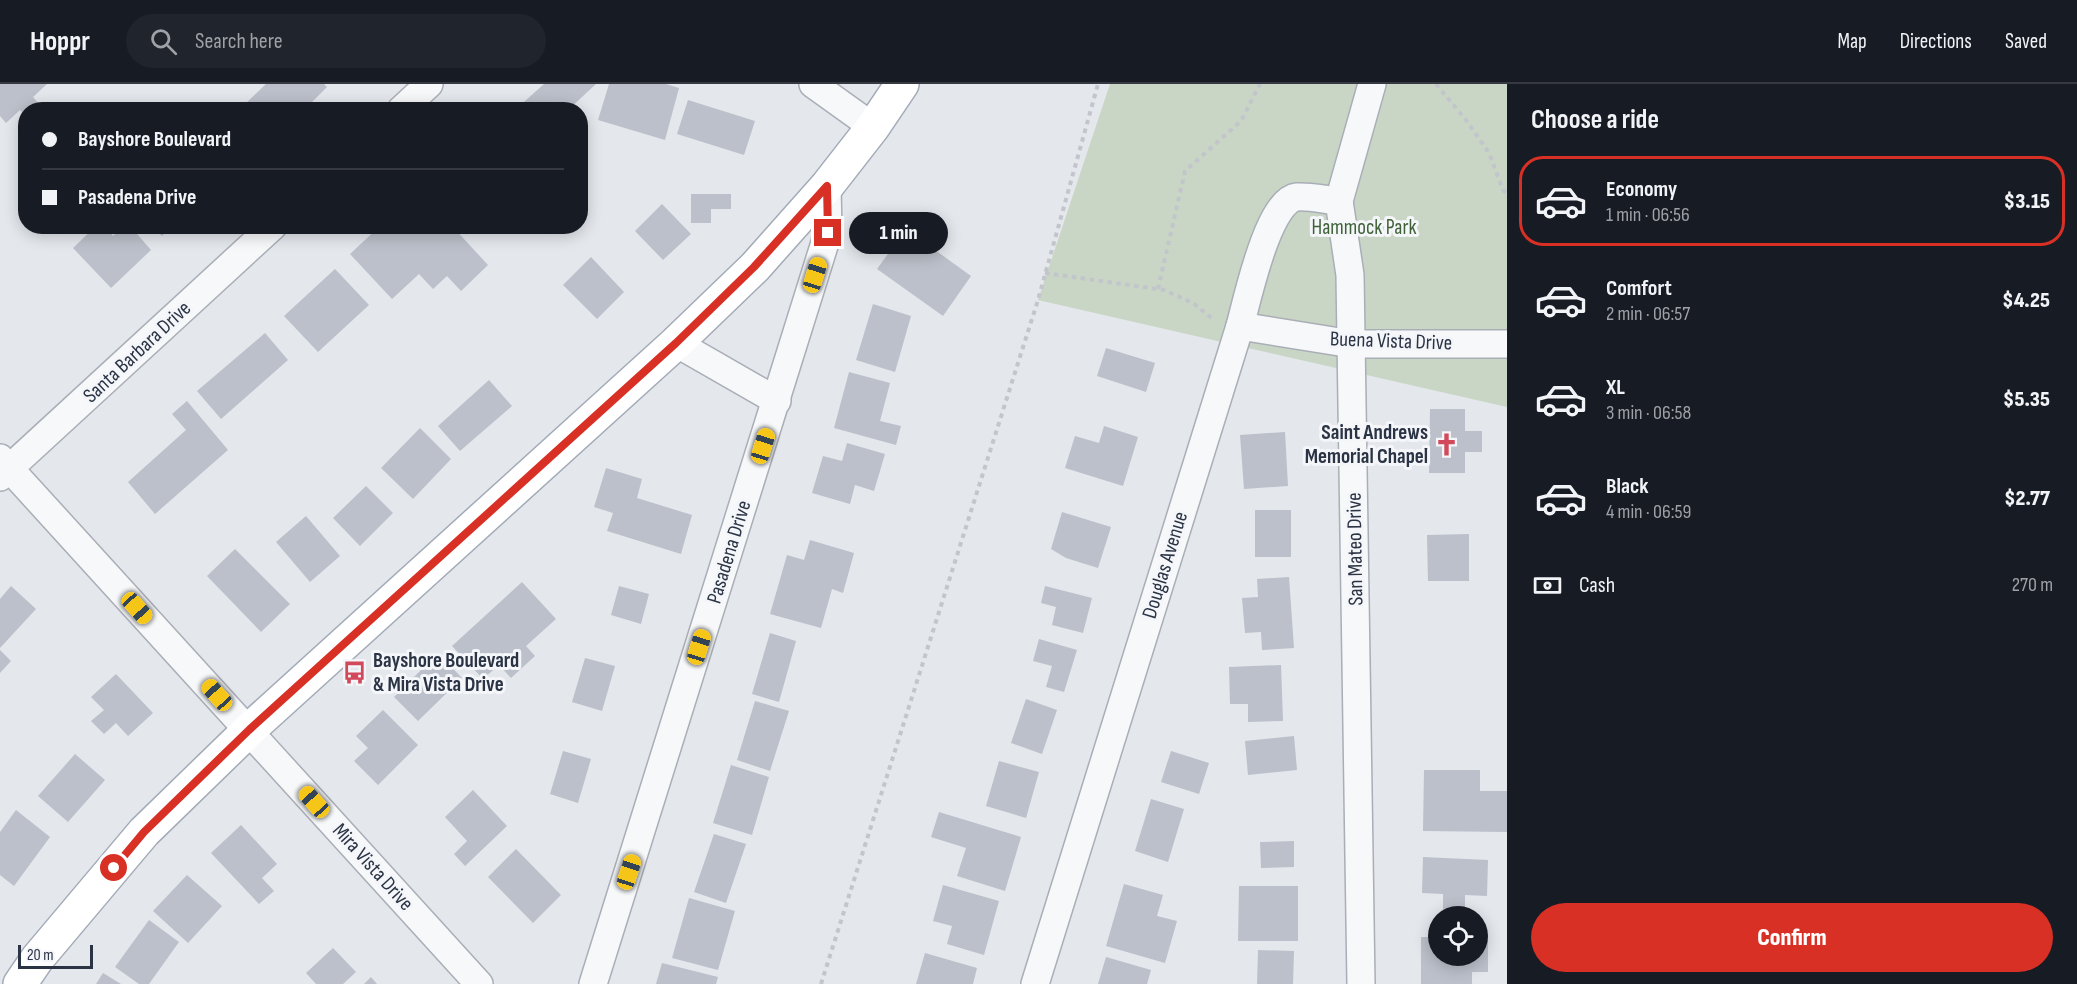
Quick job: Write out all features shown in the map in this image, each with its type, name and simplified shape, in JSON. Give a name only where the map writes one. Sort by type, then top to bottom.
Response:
[{"type":"main road","points":[[20,984],[37,959],[144,832],[249,730],[676,343],[754,267],[827,186],[873,127],[902,84]]},
{"type":"street","points":[[410,102],[429,84]]},
{"type":"street","points":[[813,84],[873,127]]},
{"type":"street","name":"San Mateo Drive","points":[[1361,984],[1352,344],[1350,275],[1339,201],[1372,84]]},
{"type":"street","name":"Pasadena Drive","points":[[593,984],[828,233],[827,186]]},
{"type":"street","name":"Douglas Avenue","points":[[1035,984],[1240,326],[1265,238],[1281,206],[1295,197],[1339,201]]},
{"type":"street","name":"Santa Barbara Drive","points":[[3,468],[264,234]]},
{"type":"street","name":"Buena Vista Drive","points":[[1240,326],[1352,344],[1507,344]]},
{"type":"street","points":[[676,343],[777,401]]},
{"type":"street","name":"Mira Vista Drive","points":[[3,468],[249,730],[479,984]]},
{"type":"path","points":[[820,984],[1045,273],[1098,84]]},
{"type":"path","points":[[1158,289],[1185,171],[1241,121],[1260,84]]},
{"type":"path","points":[[1436,84],[1466,120],[1489,153],[1503,190],[1507,194]]},
{"type":"path","points":[[1045,273],[1164,290],[1193,303],[1221,325],[1240,326]]},
{"type":"green space","name":"Hammock Park","points":[[1110,84],[1507,84],[1507,407],[1038,300]]},
{"type":"building","points":[[0,84],[47,84],[33,97],[37,102],[18,102],[18,112],[6,123],[0,116]]},
{"type":"building","points":[[266,84],[324,84],[327,87],[312,102],[247,102]]},
{"type":"building","points":[[544,84],[596,84],[577,102],[524,102]]},
{"type":"building","points":[[609,84],[666,84],[679,88],[665,140],[598,120]]},
{"type":"building","points":[[688,100],[755,121],[744,155],[677,134]]},
{"type":"building","points":[[691,194],[731,194],[731,209],[711,209],[711,223],[691,223]]},
{"type":"building","points":[[662,204],[691,234],[663,260],[635,231]]},
{"type":"building","points":[[906,229],[971,276],[943,316],[877,269]]},
{"type":"building","points":[[88,234],[111,234],[113,236],[115,234],[137,234],[151,250],[111,288],[73,248]]},
{"type":"building","points":[[371,234],[459,234],[488,265],[461,291],[447,276],[433,289],[419,274],[392,299],[350,254]]},
{"type":"building","points":[[591,257],[624,292],[597,319],[563,285]]},
{"type":"building","points":[[335,269],[369,305],[318,352],[284,316]]},
{"type":"building","points":[[873,304],[911,316],[895,372],[856,360]]},
{"type":"building","points":[[265,333],[288,360],[221,419],[197,391]]},
{"type":"building","points":[[1106,348],[1155,363],[1146,392],[1097,376]]},
{"type":"building","points":[[849,372],[890,383],[880,421],[901,426],[896,445],[834,428]]},
{"type":"building","points":[[489,380],[512,406],[460,451],[438,426]]},
{"type":"building","points":[[187,401],[228,450],[155,514],[128,482],[186,430],[172,414]]},
{"type":"building","points":[[1430,409],[1465,409],[1465,431],[1482,431],[1482,452],[1465,452],[1465,473],[1429,473]]},
{"type":"building","points":[[1104,426],[1138,437],[1123,486],[1065,468],[1075,436],[1099,443]]},
{"type":"building","points":[[420,428],[451,459],[413,499],[381,468]]},
{"type":"building","points":[[1285,432],[1288,486],[1244,489],[1240,435]]},
{"type":"building","points":[[847,443],[885,454],[874,491],[855,485],[850,504],[812,493],[823,456],[842,461]]},
{"type":"building","points":[[606,468],[642,479],[637,498],[692,515],[681,554],[607,531],[613,513],[594,507]]},
{"type":"building","points":[[366,486],[393,513],[360,546],[333,518]]},
{"type":"building","points":[[1255,510],[1291,510],[1291,557],[1255,557]]},
{"type":"building","points":[[1062,512],[1111,527],[1098,568],[1066,558],[1051,549]]},
{"type":"building","points":[[306,516],[340,556],[310,582],[276,542]]},
{"type":"building","points":[[1469,534],[1469,581],[1428,581],[1427,535]]},
{"type":"building","points":[[810,540],[854,553],[843,593],[832,589],[821,628],[770,614],[787,555],[804,560]]},
{"type":"building","points":[[235,549],[290,604],[261,632],[207,576]]},
{"type":"building","points":[[1289,577],[1294,648],[1262,650],[1261,632],[1245,633],[1242,598],[1258,597],[1257,579]]},
{"type":"building","points":[[522,582],[556,619],[526,646],[535,656],[511,678],[499,665],[483,679],[452,646]]},
{"type":"building","points":[[11,586],[36,609],[0,648],[0,599]]},
{"type":"building","points":[[619,586],[649,594],[641,624],[611,615]]},
{"type":"building","points":[[1045,586],[1092,598],[1083,633],[1052,625],[1056,607],[1041,603]]},
{"type":"building","points":[[770,633],[796,641],[779,702],[752,694]]},
{"type":"building","points":[[1039,639],[1077,650],[1064,692],[1046,687],[1052,666],[1033,661]]},
{"type":"building","points":[[0,650],[11,661],[0,673]]},
{"type":"building","points":[[438,653],[462,678],[418,721],[394,697]]},
{"type":"building","points":[[585,658],[615,666],[602,711],[572,702]]},
{"type":"building","points":[[1281,665],[1283,721],[1248,722],[1248,704],[1230,704],[1229,667]]},
{"type":"building","points":[[116,674],[153,713],[128,736],[116,723],[104,734],[91,721],[104,710],[91,697]]},
{"type":"building","points":[[1026,699],[1057,710],[1042,754],[1011,743]]},
{"type":"building","points":[[755,701],[789,711],[770,771],[737,760]]},
{"type":"building","points":[[383,710],[418,745],[378,785],[354,761],[368,748],[356,736]]},
{"type":"building","points":[[1294,736],[1297,770],[1248,775],[1245,741]]},
{"type":"building","points":[[563,751],[591,759],[578,803],[550,794]]},
{"type":"building","points":[[1171,751],[1209,763],[1199,794],[1161,782]]},
{"type":"building","points":[[75,754],[105,780],[68,822],[38,796]]},
{"type":"building","points":[[999,761],[1039,772],[1026,818],[986,806]]},
{"type":"building","points":[[731,765],[769,777],[752,835],[713,823]]},
{"type":"building","points":[[1424,770],[1480,770],[1480,791],[1507,791],[1507,832],[1423,831]]},
{"type":"building","points":[[473,790],[507,826],[465,866],[454,854],[467,841],[445,817]]},
{"type":"building","points":[[1151,799],[1184,809],[1168,862],[1135,851]]},
{"type":"building","points":[[16,810],[50,837],[14,886],[0,875],[0,832]]},
{"type":"building","points":[[939,812],[1021,837],[1005,891],[957,876],[966,848],[931,837]]},
{"type":"building","points":[[241,825],[277,864],[262,878],[274,891],[259,904],[211,853]]},
{"type":"building","points":[[714,834],[746,844],[726,903],[694,892]]},
{"type":"building","points":[[1294,841],[1294,867],[1261,868],[1260,842]]},
{"type":"building","points":[[516,849],[561,895],[533,923],[488,877]]},
{"type":"building","points":[[1423,857],[1488,860],[1487,896],[1465,895],[1465,906],[1443,906],[1443,894],[1422,893]]},
{"type":"building","points":[[187,875],[222,906],[188,943],[153,911]]},
{"type":"building","points":[[1124,884],[1163,895],[1157,916],[1177,921],[1165,963],[1106,946]]},
{"type":"building","points":[[943,885],[999,901],[984,955],[947,944],[952,926],[933,921]]},
{"type":"building","points":[[1239,886],[1298,886],[1298,941],[1238,941]]},
{"type":"building","points":[[689,898],[735,911],[718,970],[672,958]]},
{"type":"building","points":[[149,920],[179,942],[149,984],[139,984],[115,967]]},
{"type":"building","points":[[1421,937],[1428,937],[1428,966],[1488,966],[1488,972],[1472,972],[1472,984],[1421,984]]},
{"type":"building","points":[[333,948],[356,972],[343,984],[316,984],[306,973]]},
{"type":"building","points":[[1258,950],[1294,951],[1293,984],[1257,984]]},
{"type":"building","points":[[925,953],[977,968],[973,984],[916,984]]},
{"type":"building","points":[[1106,957],[1151,970],[1147,984],[1098,984]]},
{"type":"building","points":[[662,963],[718,977],[716,984],[656,984]]},
{"type":"building","points":[[103,973],[121,984],[96,984]]},
{"type":"building","points":[[371,977],[377,984],[364,984]]},
{"type":"place","name":"Saint Andrews Memorial Chapel","points":[[1446,444]]},
{"type":"place","name":"Bayshore Boulevard & Mira Vista Drive","points":[[355,672]]},
{"type":"route","points":[[114,868],[144,832],[249,730],[676,343],[754,267],[827,186],[828,233]]}]
